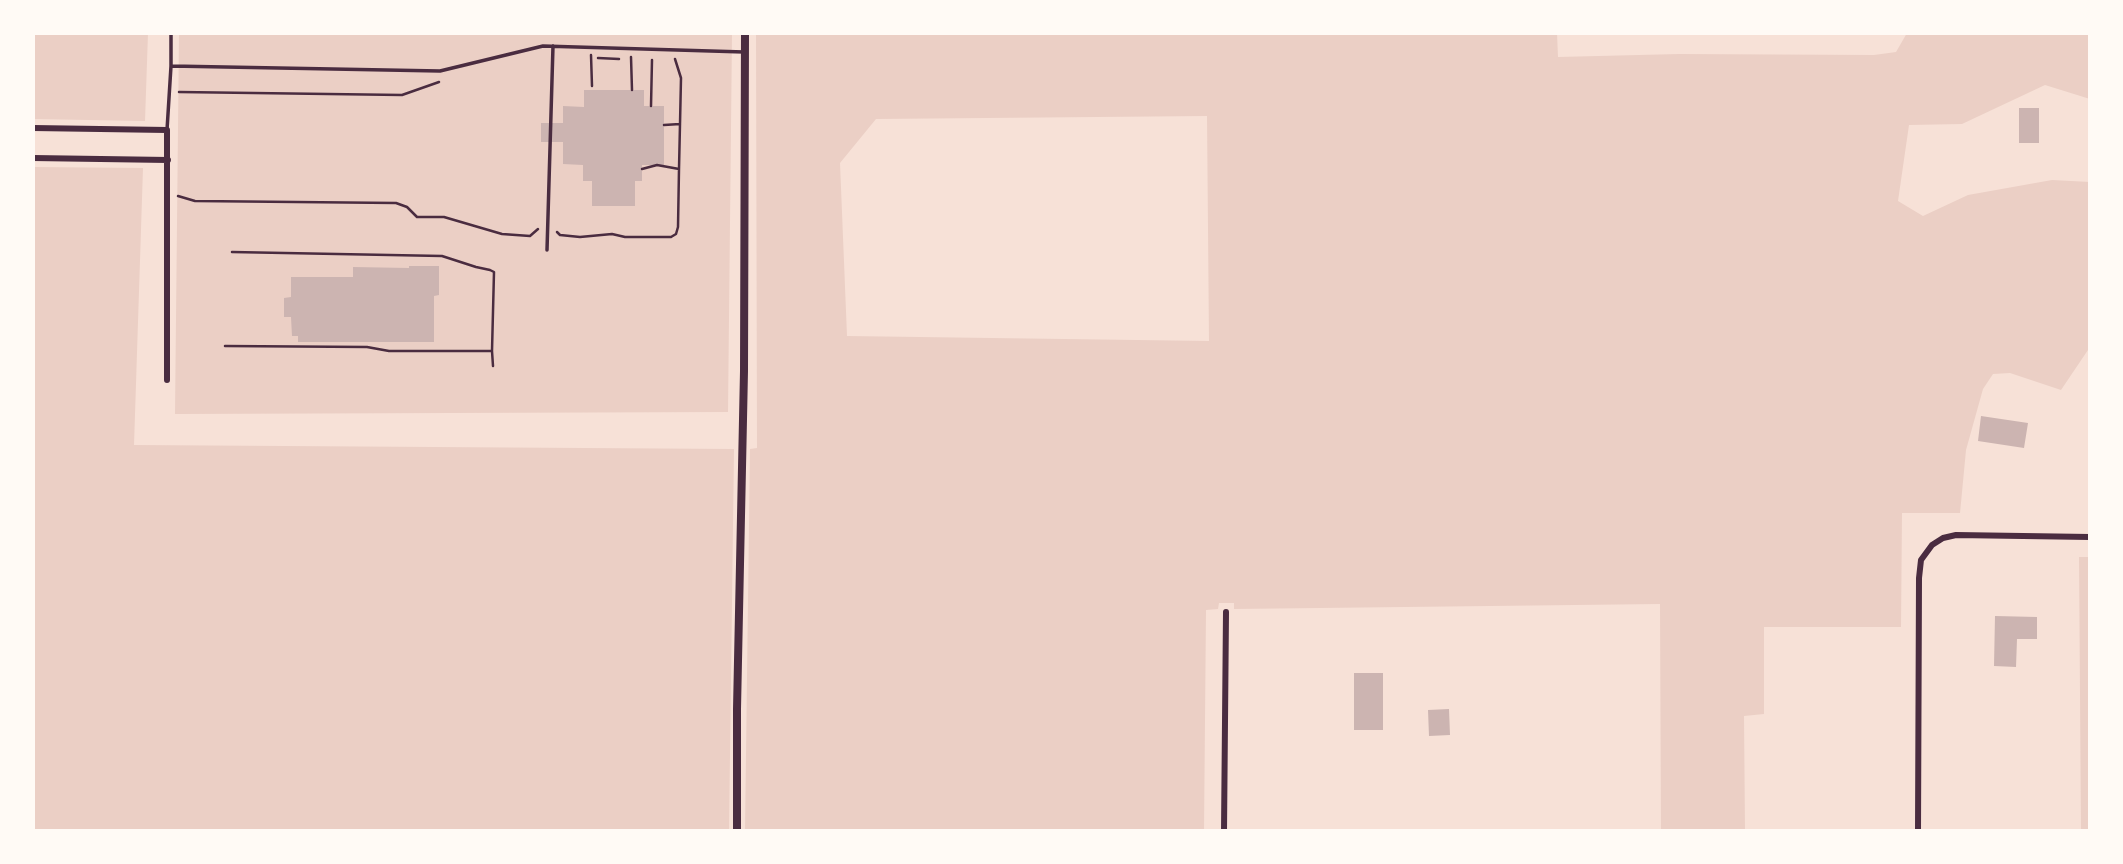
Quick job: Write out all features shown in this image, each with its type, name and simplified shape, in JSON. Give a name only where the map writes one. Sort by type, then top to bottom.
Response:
[{"type":"street","points":[[737,831],[744,371],[745,33]]},
{"type":"street","points":[[33,128],[167,130],[167,380]]},
{"type":"street","points":[[33,158],[167,160]]},
{"type":"street","points":[[1918,831],[1919,578],[1922,560],[1932,545],[1943,538],[1956,535],[2090,537]]},
{"type":"street","points":[[1224,831],[1226,612]]},
{"type":"lane","points":[[167,130],[171,33]]},
{"type":"lane","points":[[171,66],[440,71],[543,46],[744,52]]},
{"type":"lane","points":[[547,250],[554,46]]},
{"type":"path","points":[[582,56],[592,55],[604,60],[631,56],[632,90]]},
{"type":"path","points":[[592,55],[592,86]]},
{"type":"path","points":[[645,58],[652,60],[661,57]]},
{"type":"path","points":[[176,189],[177,196],[195,201],[396,203],[407,207],[417,217],[444,217],[502,234],[530,236],[538,228],[555,227],[560,234],[568,236],[612,233],[625,237],[671,237],[676,234],[678,227],[681,78],[677,59],[670,57]]},
{"type":"path","points":[[651,106],[652,60]]},
{"type":"path","points":[[177,96],[176,92],[402,94],[445,80]]},
{"type":"path","points":[[664,125],[680,124]]},
{"type":"path","points":[[642,169],[657,165],[679,169]]},
{"type":"path","points":[[232,253],[442,256],[490,270],[494,272],[493,366]]},
{"type":"path","points":[[225,346],[367,347],[389,352],[492,352]]},
{"type":"shaded area","points":[[33,33],[148,33],[145,121],[33,119]]},
{"type":"shaded area","points":[[179,33],[732,33],[728,412],[175,414]]},
{"type":"shaded area","points":[[756,33],[1557,33],[1558,57],[1679,54],[1874,55],[1896,52],[1907,33],[2090,33],[2090,99],[2045,85],[1962,124],[1909,125],[1898,201],[1923,216],[1968,195],[2052,180],[2090,182],[2090,347],[2061,390],[2010,373],[1993,374],[1983,389],[1966,450],[1960,513],[1902,513],[1901,627],[1764,627],[1764,714],[1744,716],[1745,831],[1661,831],[1660,604],[1234,609],[1234,603],[1219,603],[1218,609],[1206,610],[1204,831],[745,831],[750,449],[757,448]],"holes":[[[1207,116],[1209,341],[847,336],[840,163],[876,119]]]},
{"type":"shaded area","points":[[33,167],[143,168],[134,445],[734,449],[729,831],[33,831]]},
{"type":"shaded area","points":[[2079,557],[2090,557],[2090,831],[2081,831]]},
{"type":"building","points":[[584,90],[644,90],[644,106],[664,106],[664,165],[642,165],[642,181],[635,181],[635,206],[592,206],[592,181],[583,181],[583,165],[563,164],[563,142],[541,142],[541,123],[563,123],[563,106],[584,107]]},
{"type":"building","points":[[2019,108],[2039,108],[2039,143],[2019,143]]},
{"type":"building","points":[[439,266],[439,295],[434,296],[434,342],[298,342],[298,336],[292,336],[291,317],[284,317],[284,298],[291,297],[291,277],[353,277],[353,267]]},
{"type":"building","points":[[1981,416],[2028,423],[2024,448],[1978,441]]},
{"type":"building","points":[[1995,616],[2037,617],[2037,639],[2017,639],[2016,667],[1994,666]]},
{"type":"building","points":[[1354,673],[1383,673],[1383,730],[1354,730]]},
{"type":"building","points":[[1449,709],[1450,735],[1429,736],[1428,710]]}]
